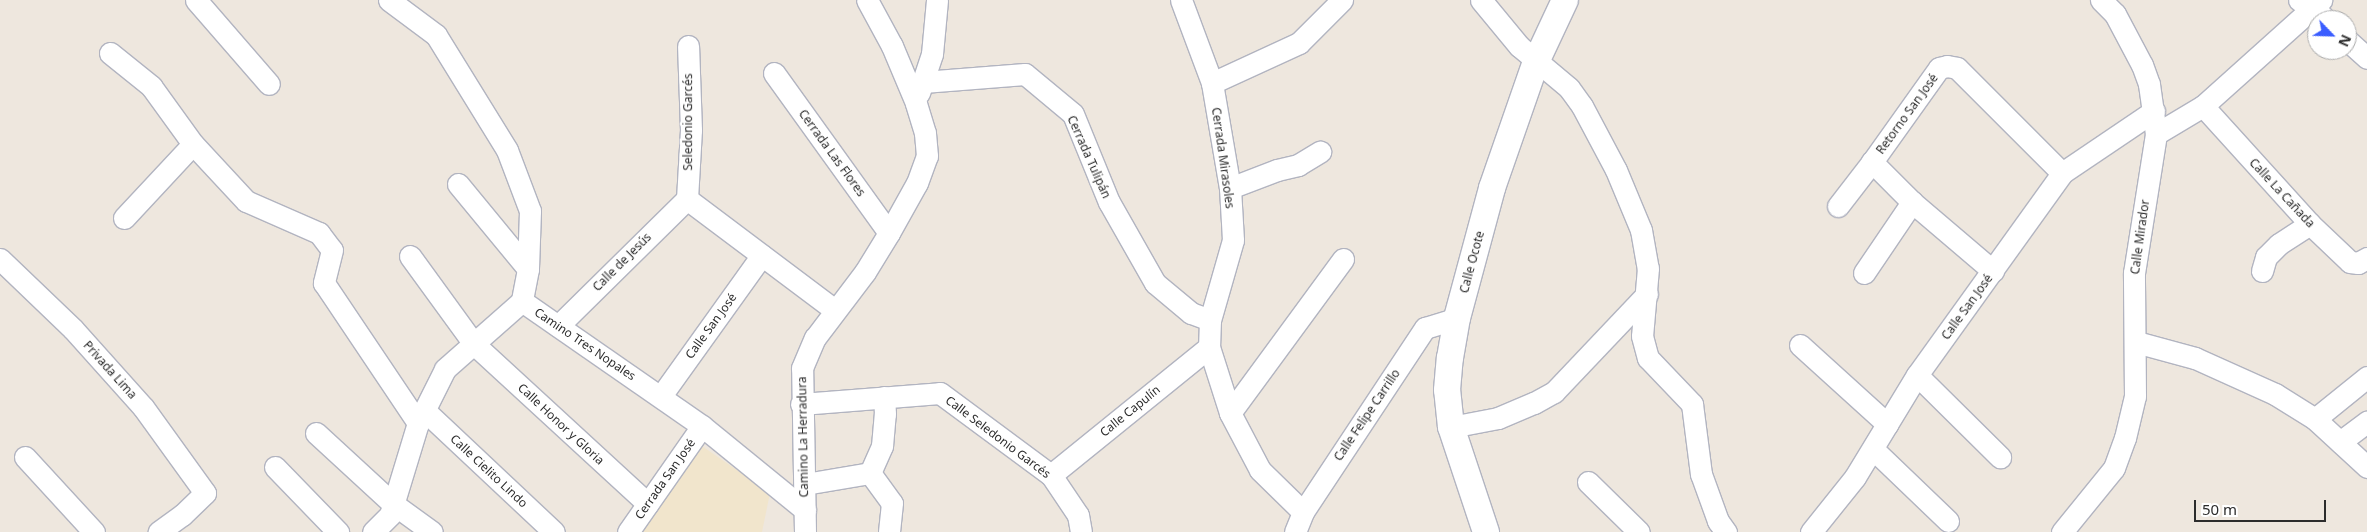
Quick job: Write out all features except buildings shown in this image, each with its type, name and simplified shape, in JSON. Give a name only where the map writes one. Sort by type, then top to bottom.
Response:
[{"type":"street","points":[[196,0],[269,84]]},
{"type":"street","name":"Camino Tres Nopales","points":[[389,0],[436,35],[507,150],[530,211],[528,268],[522,301],[702,426],[805,510]]},
{"type":"street","name":"Camino La Herradura","points":[[804,532],[805,484],[801,404],[802,368],[815,338],[866,272],[889,233],[917,183],[927,156],[925,133],[916,103],[892,46],[867,0]]},
{"type":"street","points":[[916,103],[932,54],[937,0]]},
{"type":"street","name":"Cerrada Mirasoles","points":[[1181,0],[1212,83],[1230,188],[1232,240],[1210,320],[1209,347],[1230,413],[1260,470],[1303,512]]},
{"type":"street","points":[[1212,83],[1299,43],[1342,0]]},
{"type":"street","points":[[1481,0],[1536,62],[1556,76],[1582,106],[1616,170],[1641,230],[1648,268],[1642,336],[1648,358],[1692,404],[1701,474],[1718,520],[1726,532]]},
{"type":"street","name":"Calle Ocote","points":[[1486,532],[1451,427],[1447,390],[1457,318],[1492,188],[1536,62],[1565,0]]},
{"type":"street","points":[[2111,5],[2142,65],[2149,84],[2156,134],[2203,106],[2315,7]]},
{"type":"street","name":"Seledonio Garcés","points":[[687,199],[691,130],[688,46]]},
{"type":"street","points":[[2357,49],[2367,58]]},
{"type":"street","name":"Calle Cielito Lindo","points":[[110,53],[151,86],[193,144],[246,200],[320,233],[332,250],[324,283],[421,416],[554,532]]},
{"type":"street","name":"Retorno San José","points":[[1993,271],[1912,202],[1872,162],[1939,68],[1947,66],[1958,68],[2062,173]]},
{"type":"street","name":"Cerrada Las Flores","points":[[774,72],[889,233]]},
{"type":"street","name":"Cerrada Tulipán","points":[[923,82],[1025,74],[1046,91],[1073,114],[1109,202],[1155,283],[1191,313],[1210,320]]},
{"type":"street","name":"Calle La Cañada","points":[[2203,106],[2310,224],[2350,262],[2358,263],[2367,258]]},
{"type":"street","name":"Calle San José","points":[[1811,532],[1856,477],[1916,376],[2062,173],[2154,111]]},
{"type":"street","name":"Calle Mirador","points":[[2062,532],[2114,468],[2125,438],[2135,396],[2134,273],[2156,134]]},
{"type":"street","points":[[124,218],[193,144]]},
{"type":"street","points":[[1230,188],[1277,170],[1298,165],[1320,152]]},
{"type":"street","points":[[1838,206],[1872,162]]},
{"type":"street","points":[[458,184],[528,268]]},
{"type":"street","points":[[687,199],[835,310]]},
{"type":"street","name":"Calle de Jesús","points":[[558,326],[687,199]]},
{"type":"street","points":[[1864,273],[1912,202]]},
{"type":"street","points":[[2262,270],[2266,257],[2279,244],[2310,224]]},
{"type":"street","name":"Calle San José","points":[[661,396],[762,255]]},
{"type":"street","name":"Calle Honor y Gloria","points":[[410,256],[474,344],[648,504]]},
{"type":"street","name":"Privada Lima","points":[[0,259],[73,329],[144,407],[204,493],[182,515],[159,532]]},
{"type":"street","points":[[1230,413],[1343,259]]},
{"type":"street","points":[[1451,427],[1498,418],[1534,403],[1554,392],[1647,294]]},
{"type":"street","points":[[373,532],[390,515],[392,503],[421,416],[445,369],[522,301]]},
{"type":"street","name":"Calle Felipe Carrillo","points":[[1295,532],[1303,512],[1425,328],[1457,318]]},
{"type":"street","points":[[2136,342],[2195,358],[2274,394],[2315,419],[2367,467]]},
{"type":"street","points":[[1800,345],[1887,424]]},
{"type":"street","name":"Calle Capulín","points":[[1051,476],[1209,347]]},
{"type":"street","points":[[1916,376],[2000,457]]},
{"type":"street","points":[[2315,419],[2367,377]]},
{"type":"street","name":"Calle Seledonio Garcés","points":[[801,404],[940,393],[1051,476],[1078,515],[1081,532]]},
{"type":"street","points":[[870,473],[882,446],[885,414],[884,397]]},
{"type":"street","points":[[2340,442],[2367,422]]},
{"type":"street","name":"Cerrada San José","points":[[628,532],[702,426]]},
{"type":"street","points":[[316,432],[392,503],[432,532]]},
{"type":"street","points":[[1873,449],[1948,521]]},
{"type":"street","points":[[25,458],[94,532]]},
{"type":"street","points":[[275,467],[338,532]]},
{"type":"street","points":[[805,484],[870,473]]},
{"type":"street","points":[[870,473],[892,503],[889,532]]},
{"type":"street","points":[[1588,482],[1640,532]]},
{"type":"shaded area","points":[[702,446],[770,493],[762,532],[641,532]]}]
